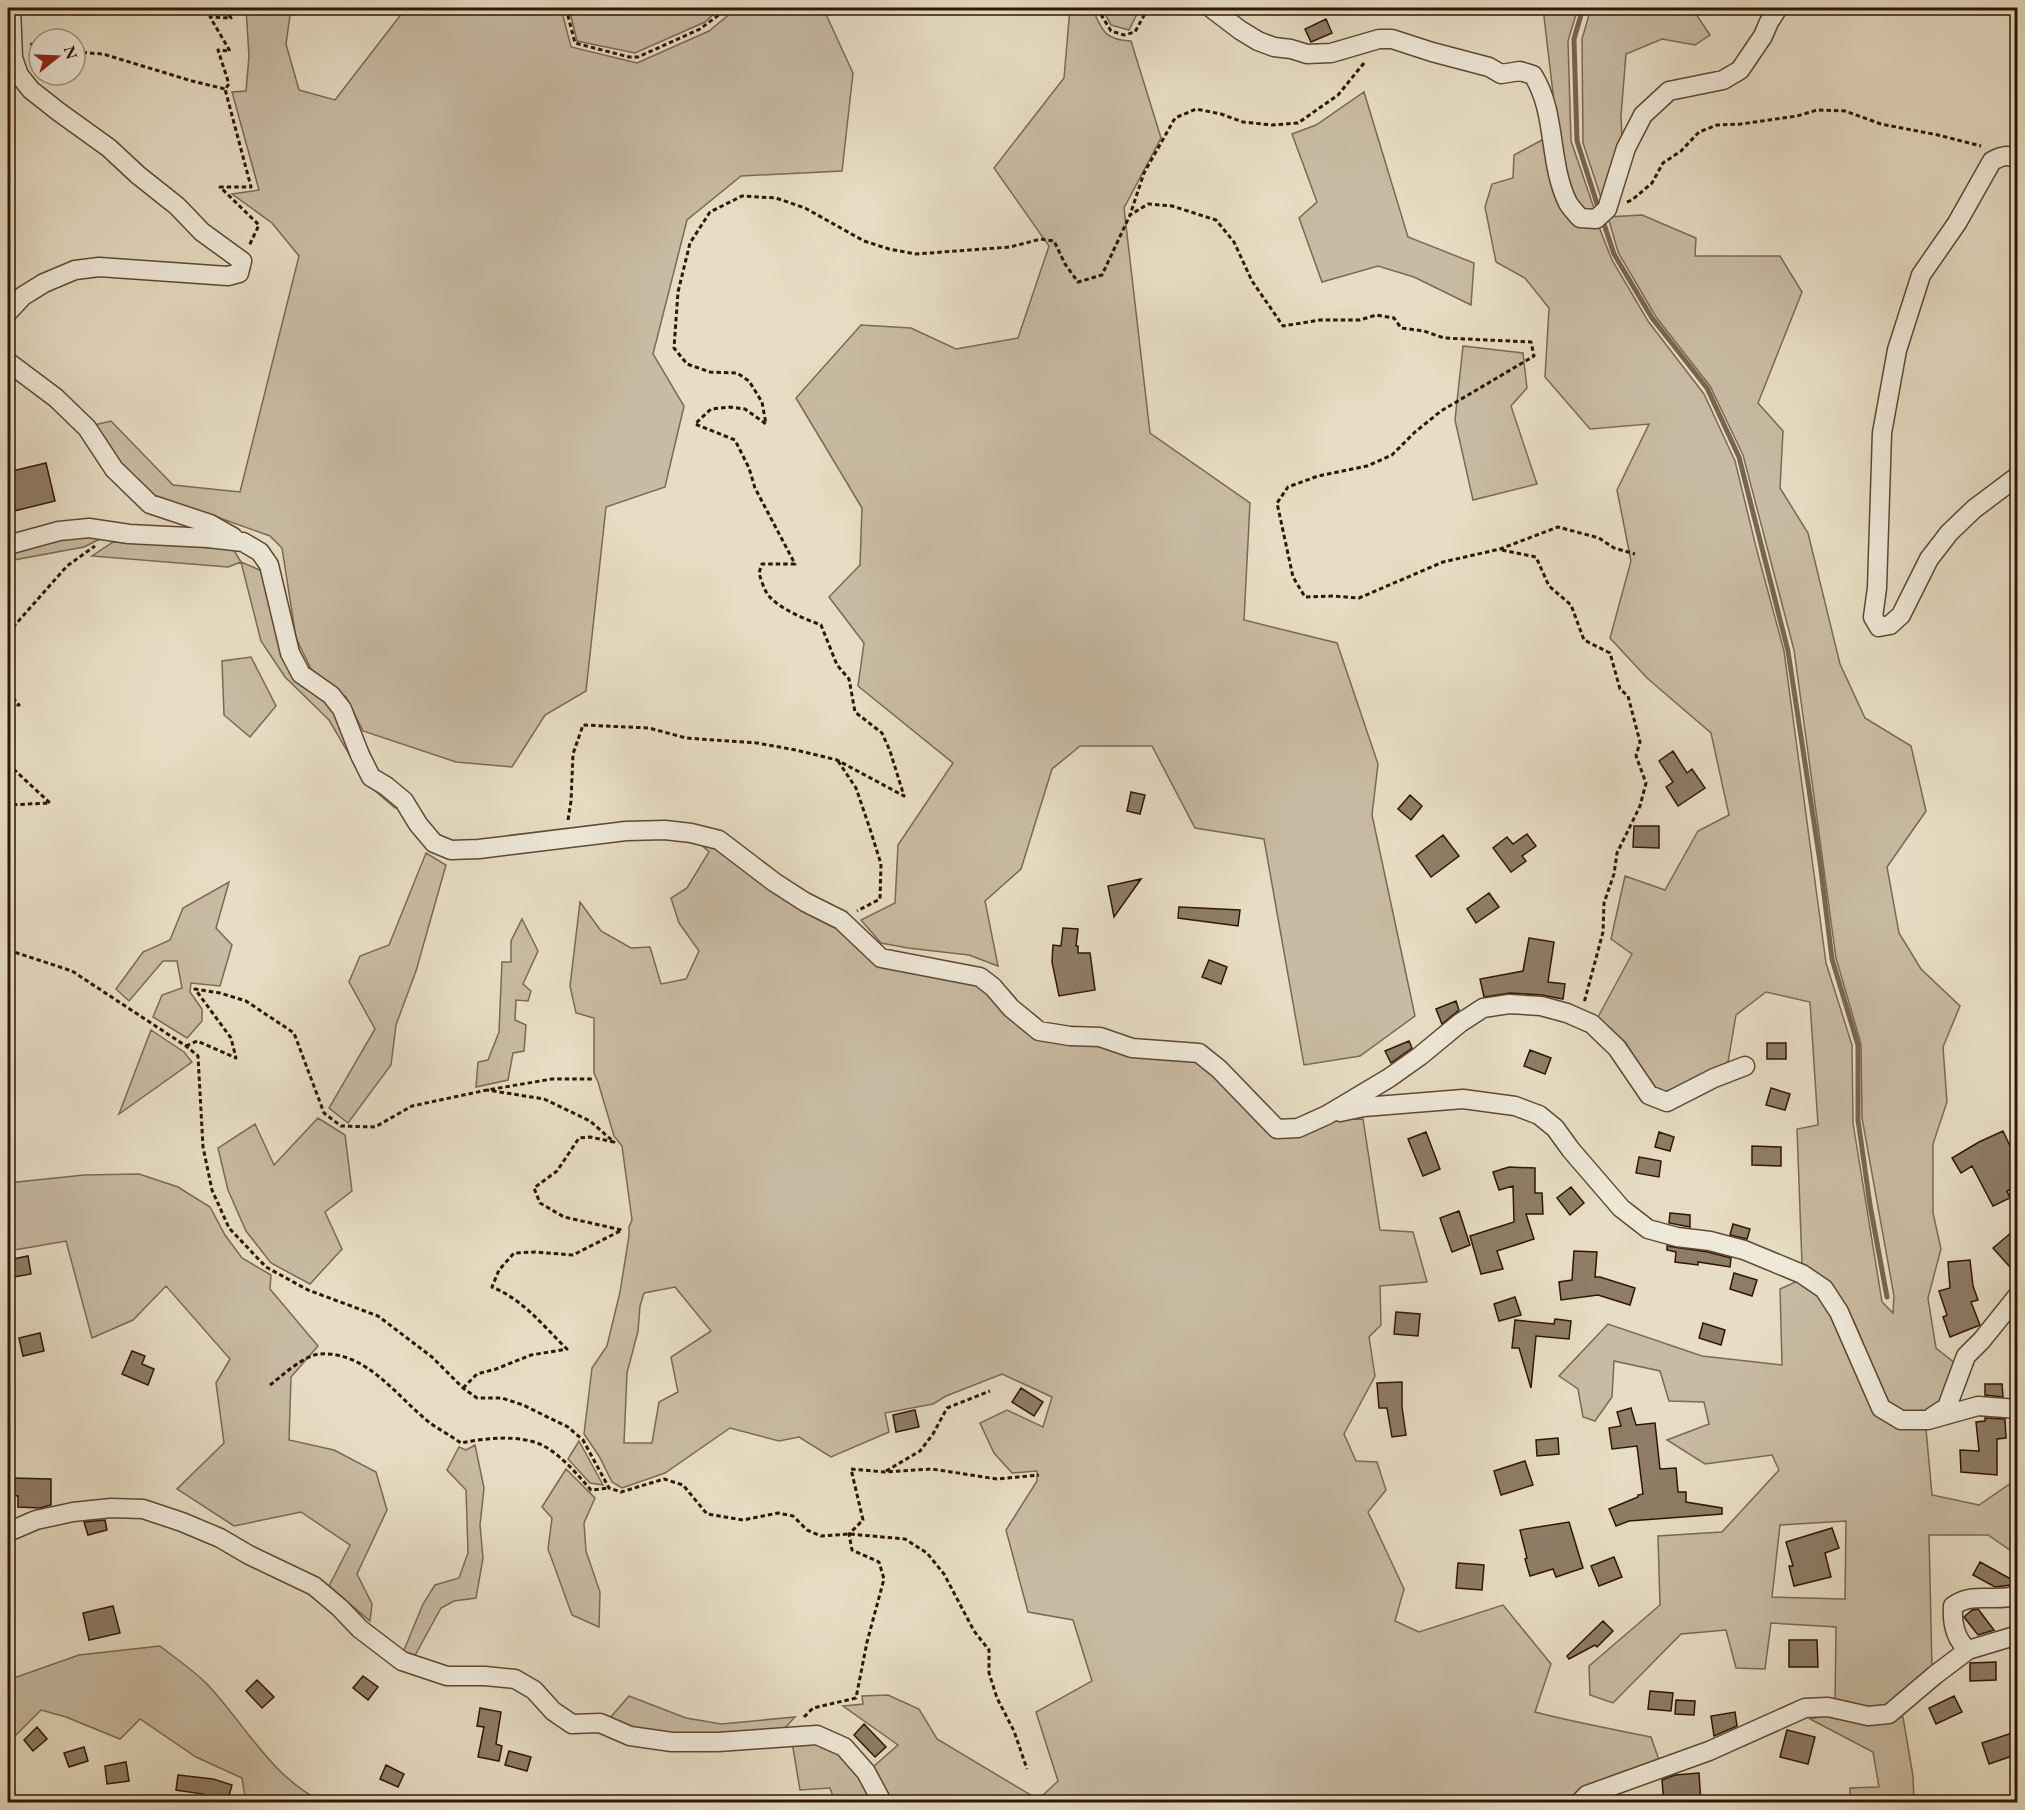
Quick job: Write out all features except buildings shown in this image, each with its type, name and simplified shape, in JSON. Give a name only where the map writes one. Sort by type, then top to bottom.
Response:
[{"type":"street","points":[[8,312],[23,296],[44,283],[75,270],[99,267],[228,276],[239,273],[242,261],[202,232],[177,206],[109,148],[31,90],[19,75],[13,58],[11,8]]},
{"type":"street","points":[[1211,8],[1258,41],[1306,54],[1330,53],[1379,39],[1392,39],[1489,67],[1501,74],[1521,71],[1533,75],[1539,83],[1547,107],[1558,173],[1569,204],[1580,218],[1596,219],[1607,209],[1626,148],[1643,115],[1669,91],[1723,80],[1740,70],[1763,36],[1768,22],[1778,8]]},
{"type":"street","points":[[2010,157],[1992,161],[1957,224],[1921,275],[1897,350],[1882,433],[1877,588],[1873,617],[1879,627],[1890,625],[1901,615],[1929,559],[1949,533],[1974,509],[2018,476]]},
{"type":"street","points":[[8,362],[56,398],[87,428],[114,469],[150,504],[210,524],[260,552],[269,565],[290,653],[301,674],[331,695],[342,709],[371,777],[404,801],[418,825],[434,843],[451,849],[479,849],[626,831],[665,830],[719,840],[782,887],[805,902],[841,920],[880,958],[980,977],[993,987],[1011,1008],[1039,1031],[1070,1036],[1100,1037],[1132,1048],[1199,1053],[1219,1069],[1277,1129],[1298,1128],[1327,1115],[1389,1078],[1483,1008],[1509,1004],[1541,1006],[1567,1013],[1592,1024],[1617,1048],[1648,1095],[1667,1102],[1714,1078],[1745,1066]]},
{"type":"street","points":[[8,545],[59,531],[89,528],[129,534],[243,542]]},
{"type":"street","points":[[1327,1115],[1364,1107],[1463,1099],[1515,1106],[1539,1115],[1555,1128],[1570,1150],[1621,1208],[1648,1229],[1744,1250],[1802,1274],[1824,1289],[1839,1312],[1881,1408],[1901,1420],[1928,1420],[1978,1406],[2018,1409]]},
{"type":"street","points":[[1928,1420],[1947,1407],[1966,1356],[2018,1295]]},
{"type":"street","points":[[8,1532],[36,1520],[73,1512],[111,1508],[142,1509],[220,1538],[249,1555],[314,1586],[360,1629],[402,1661],[447,1676],[515,1679],[534,1690],[553,1711],[572,1724],[600,1723],[630,1736],[672,1742],[718,1742],[818,1735],[844,1747],[866,1772],[882,1803]]},
{"type":"street","points":[[1968,1650],[1962,1645],[1952,1623],[1953,1606],[1962,1600],[1978,1597],[1995,1599],[2018,1595]]},
{"type":"street","points":[[1580,1803],[1587,1795],[1709,1751],[1805,1708],[1828,1707],[1868,1716],[1889,1714],[1968,1650],[2018,1635]]},
{"type":"path","points":[[225,8],[231,18],[210,17],[230,51],[218,50],[229,84],[225,89]]},
{"type":"path","points":[[566,8],[575,43],[628,57],[638,57],[700,29],[728,8]]},
{"type":"path","points":[[1096,8],[1111,31],[1124,35],[1135,32],[1148,8]]},
{"type":"path","points":[[565,840],[571,801],[573,754],[583,725],[648,728],[686,738],[757,743],[837,760],[904,796],[882,733],[855,711],[849,679],[837,665],[822,625],[803,618],[778,603],[767,593],[759,573],[762,564],[795,564],[755,488],[749,468],[735,440],[695,424],[711,409],[730,407],[745,409],[766,424],[762,402],[749,381],[737,373],[710,372],[687,364],[674,348],[678,292],[690,243],[710,212],[742,196],[776,198],[805,208],[864,241],[916,254],[1010,247],[1041,239],[1054,242],[1065,264],[1078,282],[1102,275],[1130,215],[1144,173],[1175,117],[1196,109],[1221,114],[1243,122],[1272,125],[1298,123],[1338,95],[1355,76],[1379,39]]},
{"type":"path","points":[[87,53],[103,54],[183,79],[225,89]]},
{"type":"path","points":[[225,89],[251,187],[220,187],[258,225],[242,261]]},
{"type":"path","points":[[1607,209],[1632,200],[1652,183],[1663,164],[1681,151],[1699,132],[1717,125],[1797,116],[1817,110],[1845,111],[1881,123],[1975,143],[2010,157]]},
{"type":"path","points":[[1130,215],[1148,204],[1172,206],[1216,220],[1234,242],[1252,281],[1283,326],[1320,320],[1360,320],[1376,315],[1394,318],[1401,328],[1424,331],[1444,338],[1531,342],[1534,356],[1441,411],[1414,432],[1392,455],[1367,466],[1318,476],[1288,487],[1277,503],[1293,577],[1305,597],[1359,598],[1443,562],[1500,549],[1558,527],[1599,538],[1614,548],[1635,554]]},
{"type":"path","points":[[8,633],[67,566],[117,532]]},
{"type":"path","points":[[1500,549],[1536,557],[1549,586],[1571,604],[1584,640],[1610,653],[1620,689],[1628,696],[1640,742],[1636,756],[1646,783],[1640,806],[1617,853],[1614,874],[1604,903],[1603,932],[1580,1019]]},
{"type":"path","points":[[8,692],[19,705],[8,705]]},
{"type":"path","points":[[837,760],[856,788],[881,864],[880,898],[841,920]]},
{"type":"path","points":[[8,764],[50,803],[8,805]]},
{"type":"path","points":[[8,950],[72,971],[198,1056],[203,1148],[212,1190],[229,1228],[266,1267],[308,1290],[378,1316],[432,1357],[463,1388],[477,1398],[502,1398],[523,1405],[568,1427],[584,1440],[609,1488]]},
{"type":"path","points":[[186,1046],[197,1041],[236,1058],[231,1038],[195,989],[246,1001],[294,1033],[324,1113],[341,1126],[375,1127],[412,1106],[487,1090],[552,1079],[593,1078]]},
{"type":"path","points":[[463,1388],[477,1374],[531,1355],[567,1348],[527,1307],[507,1293],[492,1287],[499,1270],[514,1253],[573,1255],[622,1230],[564,1217],[540,1203],[534,1188],[556,1171],[579,1138],[590,1137],[614,1142],[590,1120],[544,1099],[487,1090]]},
{"type":"path","points":[[270,1385],[295,1366],[318,1354],[346,1357],[375,1372],[431,1424],[461,1443],[479,1439],[520,1439],[543,1445],[568,1464],[591,1490],[609,1488],[621,1492],[664,1479],[683,1485],[707,1514],[743,1520],[778,1513],[794,1516],[807,1530],[821,1536],[849,1534],[905,1539],[927,1553],[944,1574],[974,1631],[988,1650],[989,1673],[997,1698],[1014,1731],[1027,1769]]},
{"type":"path","points":[[885,1472],[920,1451],[933,1434],[947,1408],[990,1391]]},
{"type":"path","points":[[849,1534],[863,1520],[851,1469],[885,1472],[932,1469],[998,1479],[1039,1475]]},
{"type":"path","points":[[786,1736],[813,1708],[856,1698],[867,1642],[884,1579],[879,1562],[852,1550],[849,1534]]},
{"type":"shaded area","points":[[246,8],[291,8],[286,44],[299,90],[335,100],[406,8],[561,8],[571,47],[637,63],[709,31],[731,13],[742,8],[823,8],[853,73],[842,171],[741,176],[687,220],[653,354],[684,406],[665,487],[606,507],[586,691],[545,715],[512,767],[456,762],[363,731],[346,697],[311,669],[296,638],[282,548],[270,536],[206,513],[156,499],[121,465],[94,425],[111,421],[173,485],[240,492],[299,256],[272,223],[232,194],[259,190],[232,92],[246,91],[249,56]]},
{"type":"shaded area","points":[[569,8],[720,8],[705,22],[635,53],[577,41]]},
{"type":"shaded area","points":[[1070,8],[1092,8],[1102,28],[1109,36],[1131,41],[1161,138],[1124,208],[1150,433],[1250,503],[1244,620],[1337,643],[1378,764],[1372,815],[1415,1016],[1360,1056],[1304,1065],[1264,839],[1195,828],[1152,746],[1080,746],[1052,769],[1021,869],[985,901],[998,966],[969,955],[881,943],[861,920],[895,903],[898,845],[953,763],[858,686],[864,643],[829,597],[860,565],[862,508],[796,398],[861,325],[911,328],[956,349],[1018,338],[1049,246],[994,168],[1064,78]]},
{"type":"shaded area","points":[[1102,8],[1139,8],[1139,10],[1129,30],[1111,25]]},
{"type":"shaded area","points":[[1543,8],[1578,8],[1568,41],[1571,141],[1596,214],[1582,213],[1562,170]]},
{"type":"shaded area","points":[[1591,8],[1692,8],[1710,35],[1695,45],[1662,39],[1626,54],[1621,116],[1622,139],[1603,204],[1583,143],[1582,39]]},
{"type":"shaded area","points":[[1364,92],[1408,237],[1474,263],[1471,305],[1414,277],[1378,266],[1322,282],[1299,218],[1317,202],[1292,134],[1316,125]]},
{"type":"shaded area","points":[[1546,138],[1553,175],[1599,227],[1612,260],[1648,321],[1704,394],[1735,461],[1784,651],[1826,963],[1852,1045],[1853,1123],[1882,1302],[1893,1313],[1894,1296],[1862,1118],[1861,1044],[1836,958],[1794,650],[1743,455],[1710,386],[1656,317],[1618,252],[1608,217],[1642,215],[1696,238],[1695,256],[1780,256],[1802,292],[1758,403],[1783,431],[1780,488],[1808,533],[1840,664],[1865,718],[1911,746],[1926,811],[1887,867],[1899,933],[1921,969],[1960,1006],[1943,1047],[1947,1102],[1933,1144],[1933,1213],[1941,1249],[1928,1298],[1936,1348],[1956,1364],[1943,1401],[1921,1413],[1902,1412],[1885,1404],[1856,1327],[1841,1298],[1828,1283],[1802,1264],[1797,1129],[1818,1125],[1810,1002],[1766,992],[1736,1015],[1728,1062],[1707,1075],[1666,1094],[1652,1086],[1626,1043],[1598,1017],[1632,954],[1611,939],[1625,876],[1665,890],[1698,831],[1729,815],[1711,733],[1647,678],[1610,638],[1631,561],[1617,490],[1649,424],[1590,429],[1545,377],[1549,308],[1525,278],[1496,262],[1485,207],[1492,184],[1513,178],[1514,155]]},
{"type":"shaded area","points":[[1463,346],[1523,353],[1527,388],[1511,406],[1537,484],[1473,500],[1455,420]]},
{"type":"shaded area","points":[[73,533],[102,538],[84,547],[8,561],[8,548]]},
{"type":"shaded area","points":[[113,542],[233,549],[241,562],[228,567],[92,556]]},
{"type":"shaded area","points":[[241,562],[262,571],[275,621],[328,701],[369,781],[403,808],[395,808],[366,783],[329,720],[285,677],[261,641]]},
{"type":"shaded area","points":[[251,657],[276,706],[250,737],[224,715],[222,661]]},
{"type":"shaded area","points":[[695,839],[722,848],[839,925],[858,946],[978,982],[1040,1035],[1199,1058],[1259,1121],[1363,1119],[1380,1230],[1413,1232],[1427,1282],[1380,1286],[1381,1325],[1369,1337],[1375,1376],[1344,1434],[1356,1461],[1377,1462],[1386,1490],[1368,1512],[1404,1589],[1395,1621],[1419,1632],[1503,1605],[1551,1664],[1535,1712],[1651,1737],[1659,1760],[1601,1781],[1581,1794],[1574,1802],[893,1802],[873,1767],[898,1745],[843,1706],[863,1704],[862,1696],[888,1695],[919,1709],[937,1739],[1034,1797],[1043,1795],[1058,1781],[1036,1712],[1092,1681],[1073,1620],[1028,1612],[1006,1530],[1037,1481],[1037,1471],[1012,1473],[994,1453],[980,1423],[1007,1410],[1043,1427],[1052,1397],[1002,1374],[946,1396],[933,1404],[885,1413],[889,1432],[831,1457],[799,1437],[779,1441],[730,1428],[665,1473],[622,1488],[612,1482],[599,1456],[584,1434],[592,1368],[607,1346],[620,1292],[629,1227],[632,1220],[622,1146],[614,1136],[594,1073],[594,1018],[576,1013],[570,986],[580,902],[601,931],[631,948],[650,947],[661,984],[686,979],[699,951],[679,923],[671,898],[687,888],[709,852]],"holes":[[[675,1287],[711,1331],[671,1357],[678,1392],[659,1402],[652,1443],[624,1443],[627,1373],[638,1331],[640,1306],[644,1293]]]},
{"type":"shaded area","points":[[426,853],[446,865],[416,971],[396,1025],[391,1065],[348,1123],[329,1108],[375,1029],[349,982],[360,956],[389,945]]},
{"type":"shaded area","points":[[229,882],[216,928],[232,945],[220,986],[191,983],[190,992],[202,1009],[202,1021],[187,1038],[153,1017],[162,995],[182,988],[177,961],[163,961],[129,1001],[116,989],[143,952],[170,940],[183,908]]},
{"type":"shaded area","points":[[522,919],[538,951],[523,984],[531,991],[528,1001],[516,1000],[515,1020],[526,1025],[524,1051],[513,1053],[508,1080],[476,1087],[478,1062],[488,1060],[499,1032],[502,962],[511,962],[511,941]]},
{"type":"shaded area","points":[[151,1030],[184,1052],[192,1062],[119,1114]]},
{"type":"shaded area","points":[[318,1118],[345,1135],[352,1191],[325,1212],[342,1249],[310,1284],[271,1263],[246,1231],[228,1190],[218,1148],[255,1124],[274,1165]]},
{"type":"shaded area","points":[[139,1174],[178,1187],[210,1207],[225,1235],[242,1258],[271,1275],[270,1289],[318,1346],[291,1377],[289,1440],[334,1450],[376,1472],[387,1510],[357,1574],[372,1604],[370,1621],[329,1586],[350,1545],[301,1512],[234,1526],[177,1489],[224,1443],[216,1383],[230,1359],[166,1286],[133,1320],[92,1338],[66,1241],[8,1251],[8,1183],[84,1175]]},
{"type":"shaded area","points":[[1802,1279],[1823,1296],[1878,1411],[1926,1429],[1932,1495],[1979,1505],[2017,1479],[2017,1555],[1988,1535],[1929,1535],[1932,1669],[1890,1707],[1874,1710],[1835,1704],[1836,1627],[1771,1623],[1765,1669],[1736,1668],[1726,1630],[1681,1634],[1613,1703],[1590,1695],[1589,1666],[1660,1605],[1658,1536],[1722,1532],[1779,1470],[1772,1455],[1705,1464],[1667,1440],[1709,1424],[1704,1402],[1669,1401],[1660,1371],[1614,1361],[1612,1397],[1595,1421],[1583,1417],[1578,1389],[1559,1376],[1608,1324],[1702,1356],[1782,1365],[1780,1289]],"holes":[[[1846,1521],[1845,1599],[1772,1597],[1780,1525]]]},
{"type":"shaded area","points":[[579,1441],[603,1485],[590,1483],[568,1459]]},
{"type":"shaded area","points":[[475,1445],[484,1488],[480,1525],[483,1558],[476,1598],[454,1601],[441,1608],[413,1659],[402,1655],[423,1604],[435,1585],[459,1578],[468,1553],[466,1490],[447,1470],[459,1447],[466,1450]]},
{"type":"shaded area","points":[[566,1469],[595,1498],[584,1523],[586,1551],[600,1592],[599,1627],[572,1615],[548,1549],[552,1518],[542,1507]]},
{"type":"shaded area","points":[[160,1646],[207,1684],[260,1749],[289,1779],[305,1792],[323,1802],[246,1802],[242,1778],[196,1757],[140,1719],[120,1739],[66,1717],[41,1710],[8,1743],[8,1680],[79,1655]]},
{"type":"shaded area","points":[[629,1696],[686,1718],[721,1724],[795,1717],[781,1732],[716,1738],[630,1730],[609,1719]]},
{"type":"shaded area","points":[[1828,1715],[1869,1723],[1903,1717],[1913,1776],[1914,1802],[1850,1802],[1850,1788],[1879,1787],[1873,1752],[1810,1719]]},
{"type":"shaded area","points":[[792,1742],[816,1742],[836,1750],[852,1765],[874,1802],[835,1802],[830,1788],[800,1790]]},
{"type":"waterway","points":[[1583,8],[1574,39],[1577,141],[1599,210]]},
{"type":"waterway","points":[[1602,218],[1614,254],[1652,318],[1707,388],[1739,457],[1788,651],[1820,862],[1832,959],[1858,1045],[1858,1120],[1870,1205],[1887,1297]]}]
